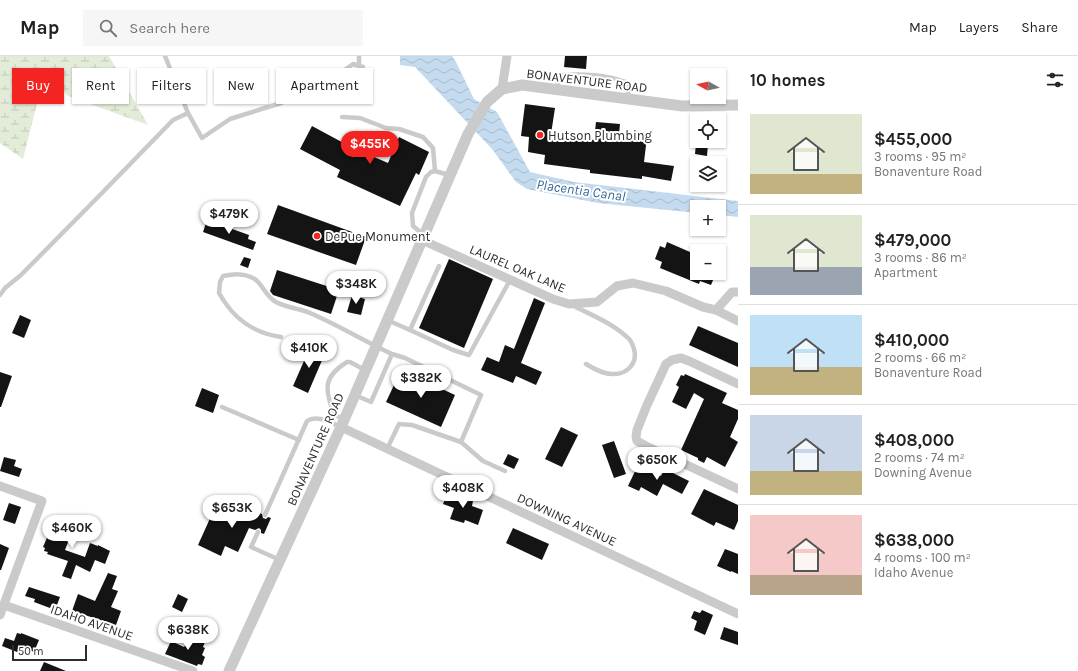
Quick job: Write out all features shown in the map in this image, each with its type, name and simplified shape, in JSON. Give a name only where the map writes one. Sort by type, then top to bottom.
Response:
[{"type":"street","points":[[502,90],[507,56]]},
{"type":"street","name":"BONAVENTURE ROAD","points":[[229,671],[343,423],[468,134],[487,102],[502,90],[522,85],[682,106],[738,105]]},
{"type":"street","name":"LAUREL OAK LANE","points":[[423,237],[510,280],[553,299],[569,304],[597,302],[617,286],[633,283],[666,291],[703,307],[716,310],[738,322]]},
{"type":"street","points":[[716,310],[732,292],[738,292]]},
{"type":"street","points":[[738,384],[690,361],[681,358],[672,360],[666,364],[636,430],[638,442],[738,489]]},
{"type":"street","name":"DOWNING AVENUE","points":[[343,423],[387,449],[738,614]]},
{"type":"street","points":[[0,486],[42,502],[0,615]]},
{"type":"street","name":"IDAHO AVENUE","points":[[4,605],[194,671]]},
{"type":"lane","points":[[165,56],[188,113],[202,138],[230,120],[281,103],[323,85],[353,64],[361,67],[359,56]]},
{"type":"lane","points":[[556,89],[560,75],[584,74],[615,77],[626,82],[629,99]]},
{"type":"lane","points":[[0,295],[5,288],[21,275],[173,120],[188,113]]},
{"type":"lane","points":[[342,117],[360,118],[386,128],[399,128],[423,137],[433,148],[435,171]]},
{"type":"lane","points":[[423,237],[413,226],[412,213],[426,177],[431,172],[435,171],[450,175]]},
{"type":"lane","points":[[410,330],[439,266]]},
{"type":"lane","points":[[281,338],[269,336],[243,323],[232,312],[219,293],[220,282],[223,276],[233,274],[255,279],[268,296],[274,301],[284,306],[310,312],[376,347],[405,358],[481,395],[461,442]]},
{"type":"lane","points":[[387,320],[453,350],[469,355],[510,280]]},
{"type":"lane","points":[[569,304],[620,331],[632,342],[636,356],[632,366],[623,373],[611,374],[599,371],[586,364]]},
{"type":"lane","points":[[355,395],[370,402],[392,354]]},
{"type":"lane","points":[[343,423],[334,415],[326,389],[329,381],[337,368],[347,362],[366,370]]},
{"type":"lane","points":[[222,407],[299,440]]},
{"type":"lane","points":[[265,515],[308,421],[312,418],[318,418],[343,423]]},
{"type":"lane","points":[[387,449],[399,424],[412,425],[461,442],[483,461],[505,471]]},
{"type":"lane","points":[[258,532],[251,547],[280,560]]},
{"type":"green space","points":[[0,56],[109,56],[116,68],[72,68],[72,97],[64,92],[64,68],[12,68],[12,104],[37,104],[23,159],[0,143]]},
{"type":"green space","points":[[129,91],[148,125],[90,104],[129,104]]},
{"type":"water","name":"Placentia Canal","points":[[400,56],[452,56],[474,99],[497,112],[530,172],[574,182],[738,201],[738,217],[726,216],[726,200],[690,200],[690,212],[598,203],[527,189],[516,182],[492,149],[415,67],[400,65]]},
{"type":"building","points":[[565,56],[587,56],[586,69],[564,67]]},
{"type":"building","points":[[525,104],[555,108],[551,134],[594,140],[596,122],[620,124],[619,134],[647,137],[644,162],[674,166],[671,181],[642,176],[642,179],[590,173],[590,170],[544,164],[545,155],[528,152],[529,137],[521,136]]},
{"type":"building","points":[[312,126],[351,147],[388,163],[399,137],[429,152],[419,175],[416,173],[400,206],[337,177],[340,170],[300,149]]},
{"type":"building","points":[[696,148],[708,148],[707,156],[695,154]]},
{"type":"building","name":"DePue Monument","points":[[278,205],[366,237],[356,265],[267,234]]},
{"type":"building","points":[[207,220],[249,235],[248,239],[256,242],[253,250],[203,232]]},
{"type":"building","points":[[667,242],[690,252],[690,280],[713,280],[711,285],[700,281],[699,284],[660,268],[662,262],[655,259],[660,246],[665,248]]},
{"type":"building","points":[[244,257],[251,259],[248,268],[240,265]]},
{"type":"building","points":[[449,259],[493,279],[464,348],[419,328]]},
{"type":"building","points":[[277,270],[339,290],[331,314],[273,295],[270,291]]},
{"type":"building","points":[[352,295],[365,299],[361,315],[347,312]]},
{"type":"building","points":[[534,298],[545,303],[521,363],[542,372],[536,385],[516,376],[513,383],[481,370],[487,357],[499,362],[505,345],[514,349]]},
{"type":"building","points":[[20,315],[31,320],[24,338],[12,333]]},
{"type":"building","points":[[698,326],[738,343],[738,367],[689,345]]},
{"type":"building","points":[[311,345],[326,351],[308,393],[293,386]]},
{"type":"building","points":[[401,370],[455,395],[441,427],[386,402]]},
{"type":"building","points":[[0,372],[12,376],[1,407],[0,407]]},
{"type":"building","points":[[685,374],[727,393],[722,403],[738,410],[738,419],[730,437],[738,442],[725,467],[707,457],[704,463],[698,460],[698,458],[681,450],[704,399],[694,393],[686,409],[672,402],[679,387],[676,385],[681,375],[684,376]]},
{"type":"building","points":[[202,388],[219,395],[213,413],[195,406]]},
{"type":"building","points":[[561,427],[578,435],[562,467],[545,459]]},
{"type":"building","points":[[614,441],[626,474],[614,478],[602,445]]},
{"type":"building","points":[[508,454],[519,459],[514,469],[503,464]]},
{"type":"building","points":[[4,457],[16,460],[14,466],[22,469],[19,477],[0,471]]},
{"type":"building","points":[[638,465],[661,476],[665,469],[689,481],[682,494],[663,484],[657,496],[641,487],[639,491],[628,486]]},
{"type":"building","points":[[704,489],[738,505],[738,521],[734,530],[716,522],[714,526],[691,514]]},
{"type":"building","points":[[448,492],[473,501],[472,506],[483,510],[478,525],[465,520],[464,523],[450,519],[454,508],[443,504]]},
{"type":"building","points":[[243,501],[256,507],[254,511],[262,514],[263,518],[271,518],[264,534],[261,533],[259,528],[255,530],[249,528],[238,552],[225,546],[221,556],[198,545],[212,514],[226,520],[228,514],[235,517]]},
{"type":"building","points":[[9,503],[21,507],[15,524],[3,520]]},
{"type":"building","points":[[55,519],[66,523],[66,521],[75,524],[65,550],[85,557],[90,543],[98,545],[110,551],[105,564],[95,560],[90,572],[76,565],[71,579],[62,576],[68,561],[47,554],[48,552],[44,551],[45,548],[43,547]]},
{"type":"building","points":[[513,528],[549,544],[542,560],[506,543]]},
{"type":"building","points":[[0,544],[9,548],[1,570],[0,570]]},
{"type":"building","points":[[725,549],[738,554],[738,574],[717,566]]},
{"type":"building","points":[[108,573],[117,576],[112,589],[118,591],[111,607],[121,611],[116,625],[72,611],[78,594],[95,601]]},
{"type":"building","points":[[29,587],[60,597],[57,605],[52,604],[50,608],[34,602],[35,599],[25,596]]},
{"type":"building","points":[[178,594],[188,599],[182,612],[172,607]]},
{"type":"building","points":[[702,610],[713,615],[705,635],[694,630],[697,621],[691,618],[694,611],[700,613]]},
{"type":"building","points":[[724,627],[738,632],[738,645],[720,639]]},
{"type":"building","points":[[17,633],[21,633],[39,640],[34,652],[26,649],[22,654],[2,646],[5,638],[14,641]]},
{"type":"building","points":[[191,636],[205,642],[203,647],[205,648],[202,655],[205,657],[202,665],[198,664],[197,666],[165,654],[171,641],[184,647]]},
{"type":"building","points":[[44,662],[66,671],[40,671]]},
{"type":"place","name":"Hutson Plumbing","points":[[540,135]]},
{"type":"place","name":"DePue Monument","points":[[317,236]]}]
